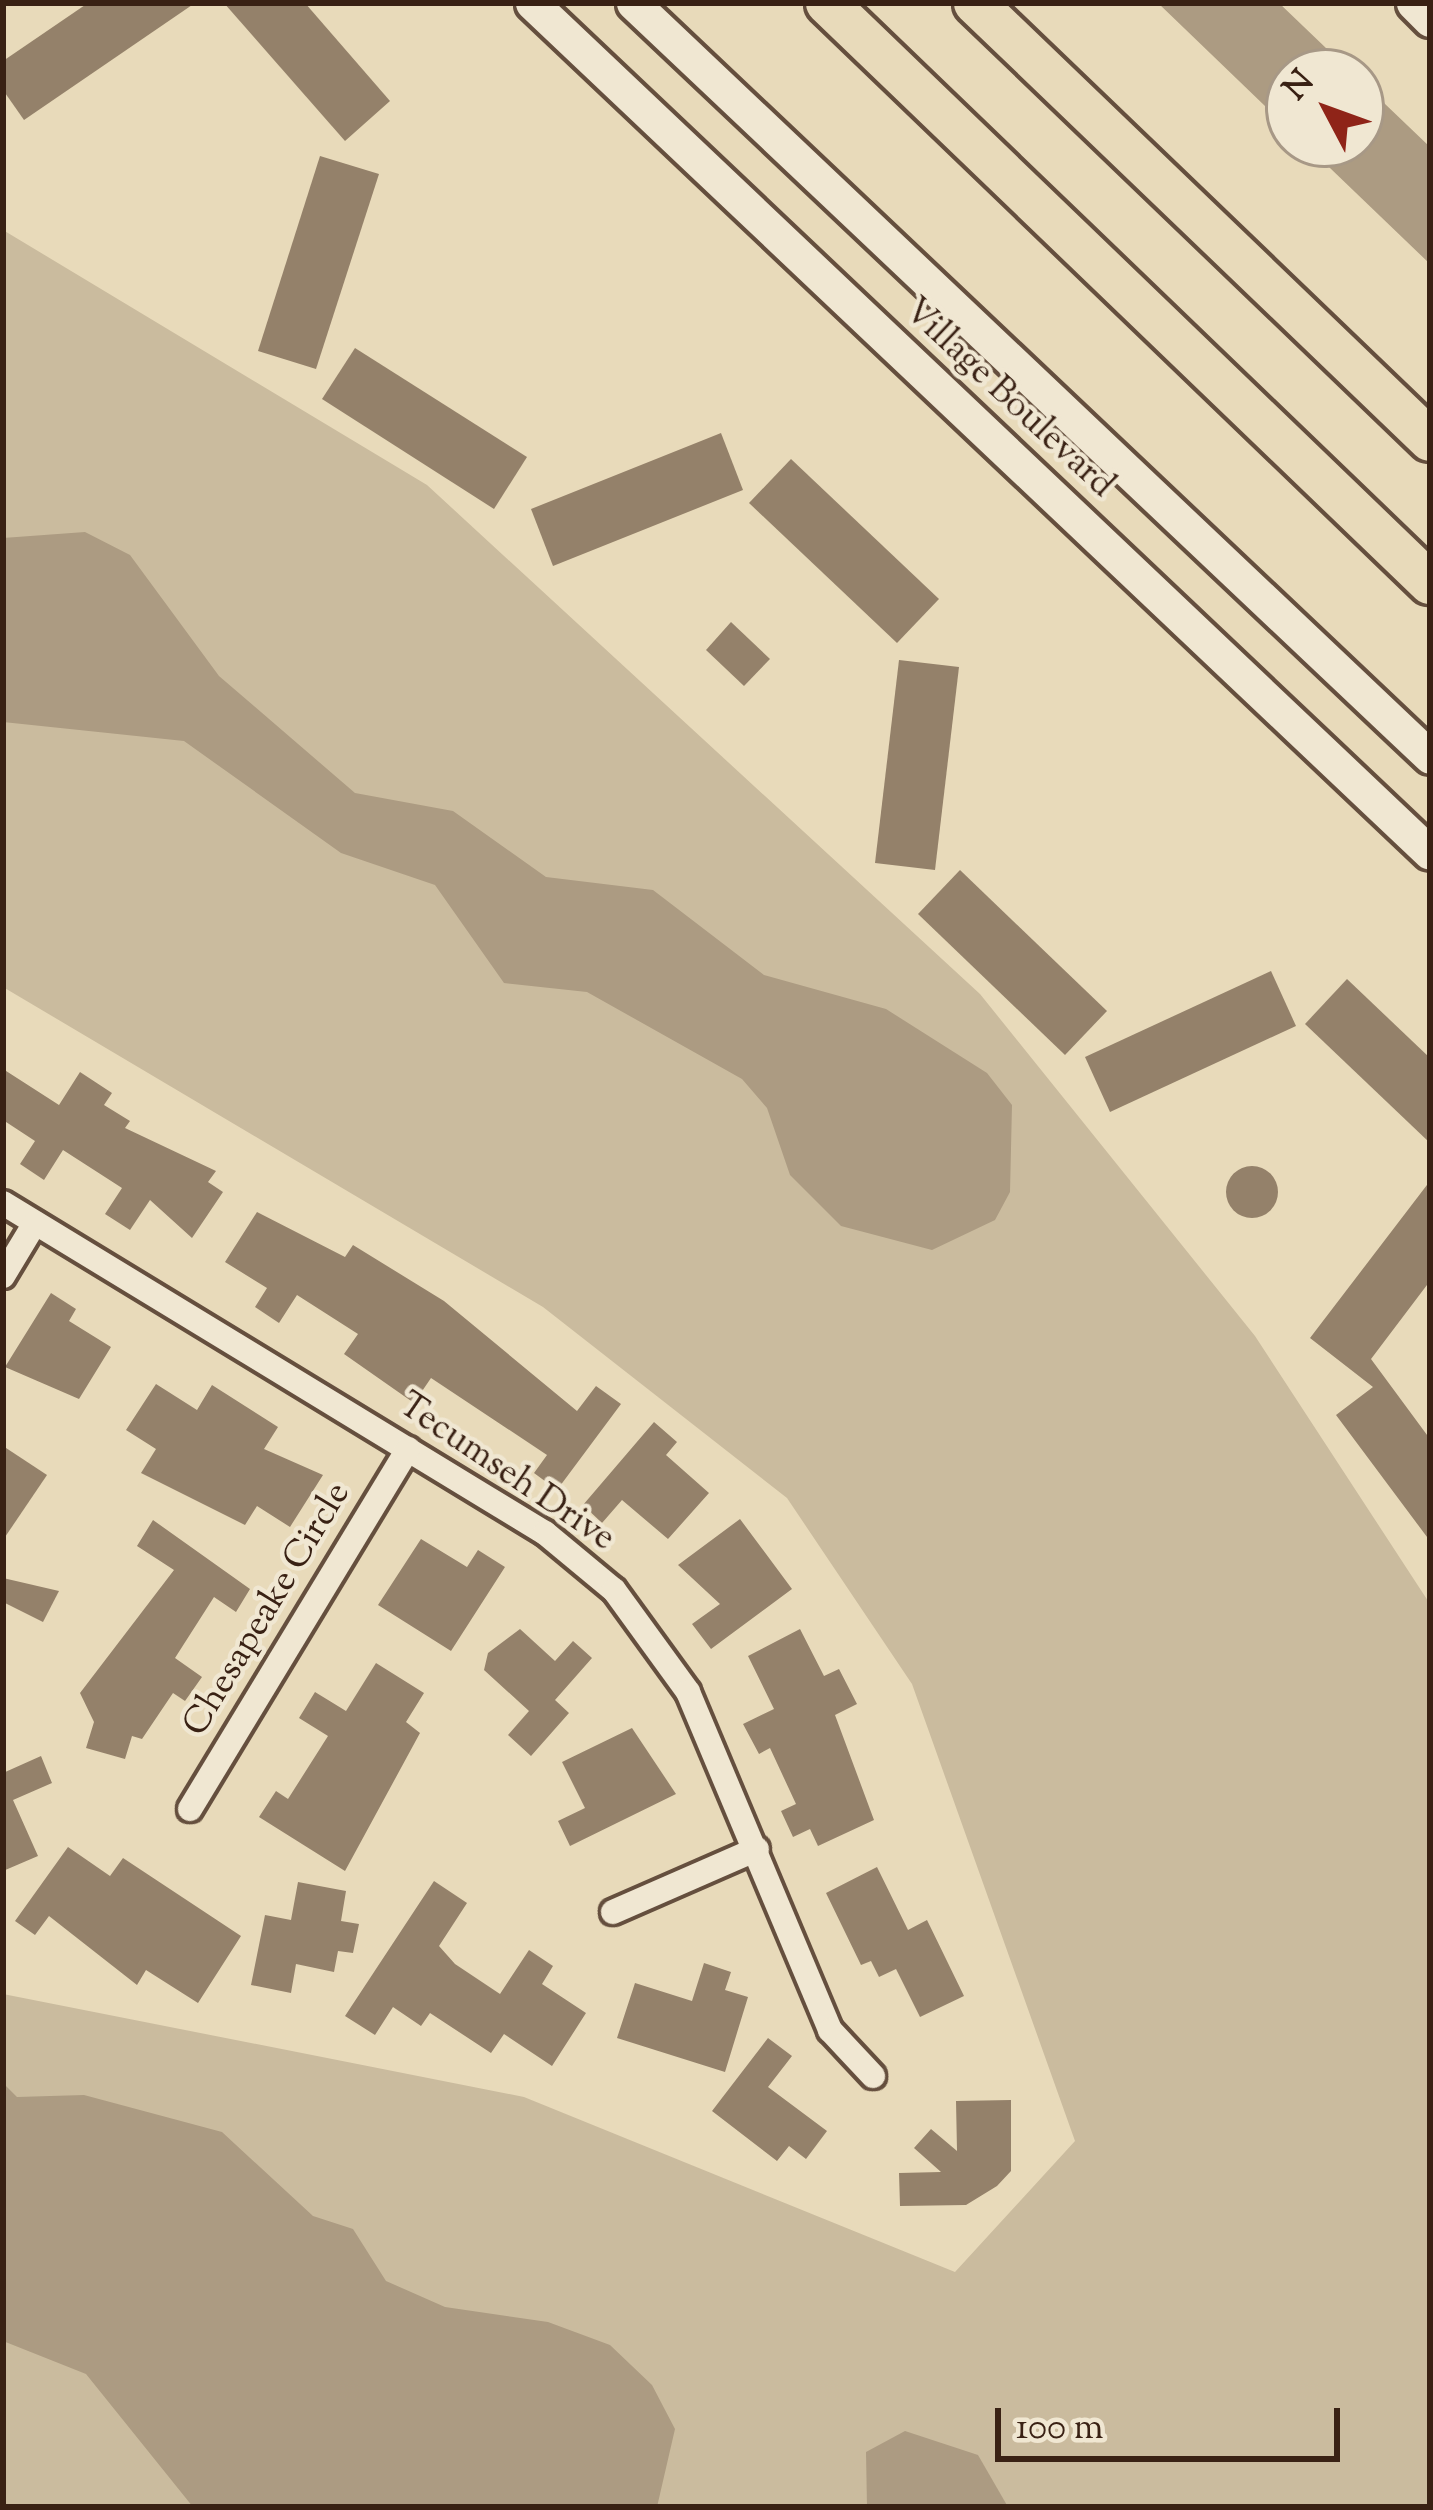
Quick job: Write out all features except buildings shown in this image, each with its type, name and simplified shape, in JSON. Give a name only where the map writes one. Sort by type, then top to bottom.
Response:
[{"type":"highway","points":[[826,3],[1430,583]]},
{"type":"highway","points":[[975,3],[1430,440]]},
{"type":"street","name":"Village Boulevard","points":[[532,3],[1430,853]]},
{"type":"street","name":"Village Boulevard","points":[[633,3],[1430,757]]},
{"type":"street","points":[[1413,3],[1430,20]]},
{"type":"street","name":"Tecumseh Drive","points":[[3,1203],[545,1532],[638,1617],[688,1692],[758,1849],[830,2030],[874,2076]]},
{"type":"street","points":[[3,1276],[35,1222]]},
{"type":"street","name":"Chesapeake Circle","points":[[190,1808],[408,1449]]},
{"type":"street","points":[[613,1912],[758,1849]]},
{"type":"shaded area","points":[[1158,3],[1279,3],[1326,48],[1265,48],[1265,106]]},
{"type":"shaded area","points":[[1385,104],[1430,147],[1430,264],[1330,168],[1385,168]]},
{"type":"shaded area","points":[[3,230],[427,485],[980,994],[1255,1336],[1430,1604],[1430,2507],[3,2507],[3,1994],[524,2097],[955,2272],[1075,2141],[912,1684],[787,1498],[543,1307],[3,987]]},
{"type":"shaded area","points":[[85,532],[130,555],[219,676],[355,793],[453,811],[546,877],[653,890],[764,975],[886,1009],[987,1073],[1012,1105],[1010,1192],[995,1220],[932,1250],[841,1226],[790,1175],[767,1108],[742,1079],[587,992],[504,983],[435,885],[341,853],[184,741],[3,722],[3,538]]},
{"type":"shaded area","points":[[3,2083],[17,2097],[84,2095],[222,2132],[313,2216],[353,2229],[386,2281],[445,2307],[548,2322],[610,2345],[652,2385],[675,2429],[657,2507],[193,2507],[86,2374],[3,2341]]},
{"type":"shaded area","points":[[905,2431],[978,2455],[1008,2507],[867,2507],[866,2452]]}]
